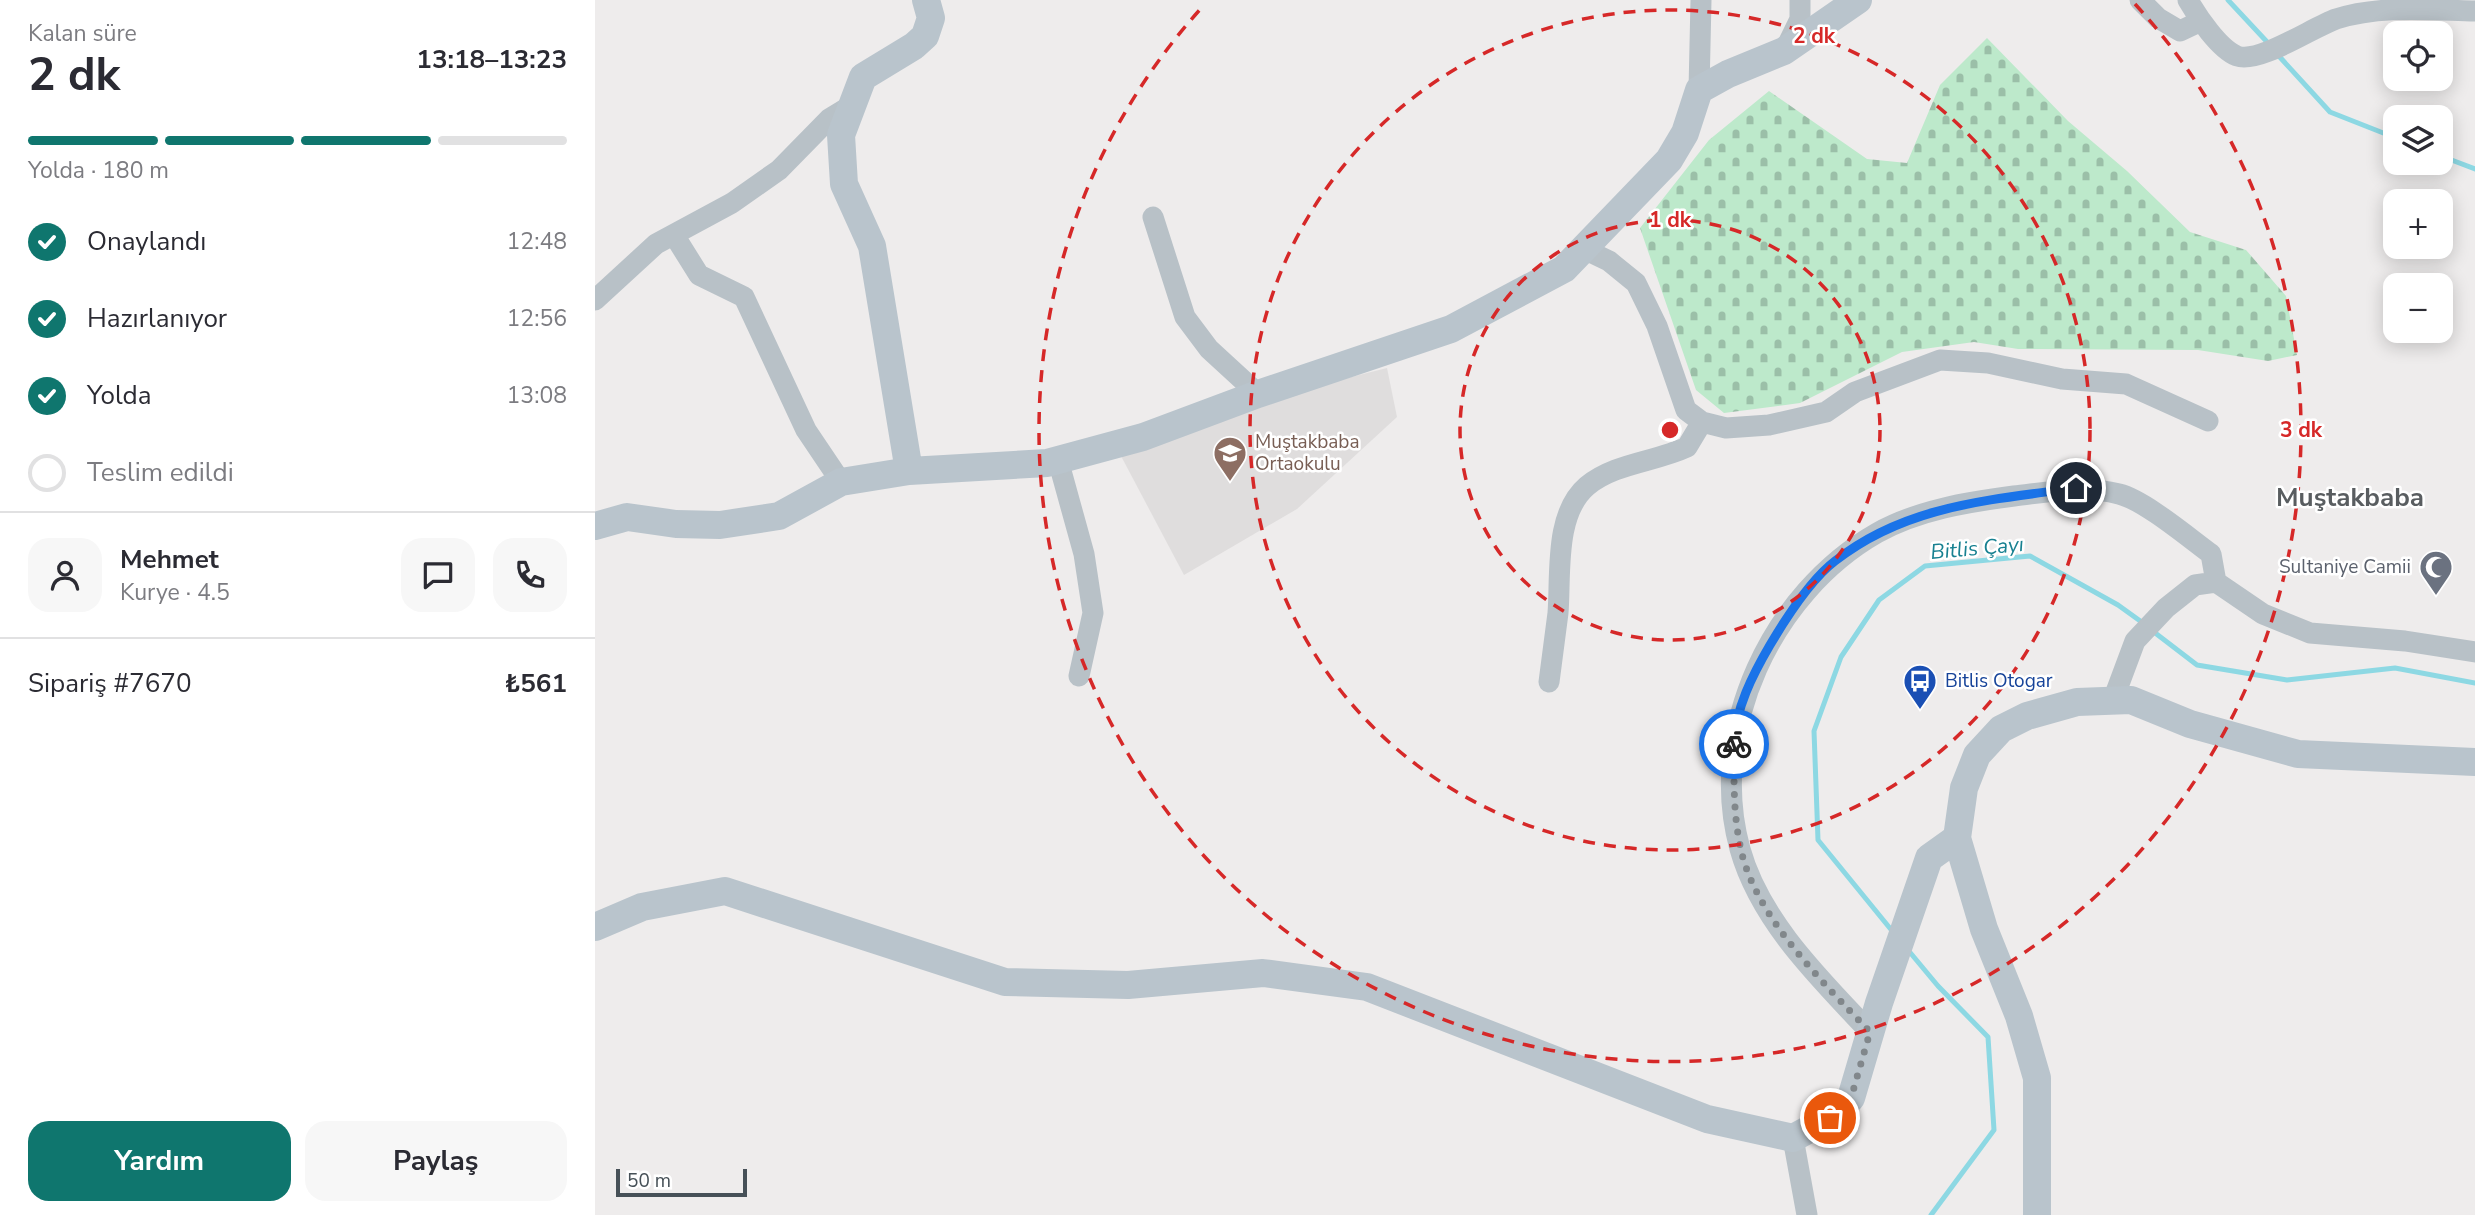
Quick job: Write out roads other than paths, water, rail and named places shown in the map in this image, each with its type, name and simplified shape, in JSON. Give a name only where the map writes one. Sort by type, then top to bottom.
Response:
[{"type":"main road","points":[[909,471],[872,246],[844,184],[841,135],[863,78],[914,46],[925,36],[931,18],[926,0]]},
{"type":"main road","points":[[595,526],[627,517],[676,524],[720,525],[779,516],[841,482],[909,471],[1058,460],[1143,437],[1258,394],[1451,328],[1564,269],[1669,160],[1685,133],[1699,90],[1728,74],[1784,51],[1858,0]]},
{"type":"main road","points":[[2037,1215],[2037,1078],[2019,1016],[1984,929],[1957,838],[1968,777],[1977,755],[2001,729],[2027,716],[2077,702],[2131,700],[2190,724],[2298,754],[2475,762]]},
{"type":"main road","points":[[595,927],[642,907],[725,891],[1005,982],[1128,985],[1263,973],[1367,987],[1707,1119],[1793,1138],[1830,1118],[1851,1098],[1879,1003],[1929,858],[1957,838]]},
{"type":"street","points":[[1699,90],[1700,0]]},
{"type":"street","points":[[1784,51],[1800,19],[1800,0]]},
{"type":"street","points":[[2140,0],[2158,18],[2181,31],[2199,22]]},
{"type":"street","points":[[2188,0],[2199,22],[2236,56],[2254,57],[2337,19],[2382,10],[2475,11]]},
{"type":"street","points":[[595,300],[656,244],[732,203],[779,170],[829,119],[852,105]]},
{"type":"street","points":[[1153,217],[1185,317],[1209,349],[1258,394]]},
{"type":"street","points":[[674,235],[699,275],[744,297],[806,430],[841,482]]},
{"type":"street","points":[[1584,248],[1609,261],[1636,283],[1657,326],[1686,410],[1702,422],[1726,428],[1826,412],[1855,392],[1940,360],[1988,363],[2062,379],[2126,384],[2208,421]]},
{"type":"street","points":[[1549,682],[1558,613],[1561,538],[1575,502],[1587,486],[1622,467],[1686,447],[1702,422]]},
{"type":"street","points":[[1058,460],[1084,554],[1093,613],[1079,676]]},
{"type":"street","points":[[1870,1032],[1822,981],[1759,900],[1740,848],[1734,806],[1734,734],[1751,678],[1788,616],[1833,562],[1879,532],[1949,506],[2076,488],[2121,494],[2152,513],[2211,554],[2216,582]]},
{"type":"street","points":[[2113,700],[2135,641],[2166,608],[2195,585],[2216,582],[2263,614],[2310,633],[2405,641],[2475,652]]},
{"type":"street","points":[[1793,1138],[1807,1215]]},
{"type":"waterway","name":"Bitlis Çayı","points":[[2228,0],[2269,44]]},
{"type":"waterway","name":"Bitlis Çayı","points":[[2277,54],[2330,112],[2383,133]]},
{"type":"waterway","name":"Bitlis Çayı","points":[[2453,161],[2475,169]]},
{"type":"waterway","name":"Bitlis Çayı","points":[[1893,932],[1818,840],[1814,731],[1841,657],[1879,600],[1925,566],[2030,556],[2118,605],[2143,623]]},
{"type":"waterway","name":"Bitlis Çayı","points":[[2150,629],[2197,665],[2287,680],[2395,668],[2475,683]]},
{"type":"waterway","name":"Bitlis Çayı","points":[[1908,950],[1938,986],[1988,1037],[1994,1130],[1931,1215]]},
{"type":"place","name":"Muştakbaba Ortaokulu","points":[[1230,483]]},
{"type":"place","name":"Sultaniye Camii","points":[[2436,597]]},
{"type":"place","name":"Bitlis Otogar","points":[[1920,711]]},
{"type":"district","name":"Muştakbaba","points":[[2350,497]]}]
